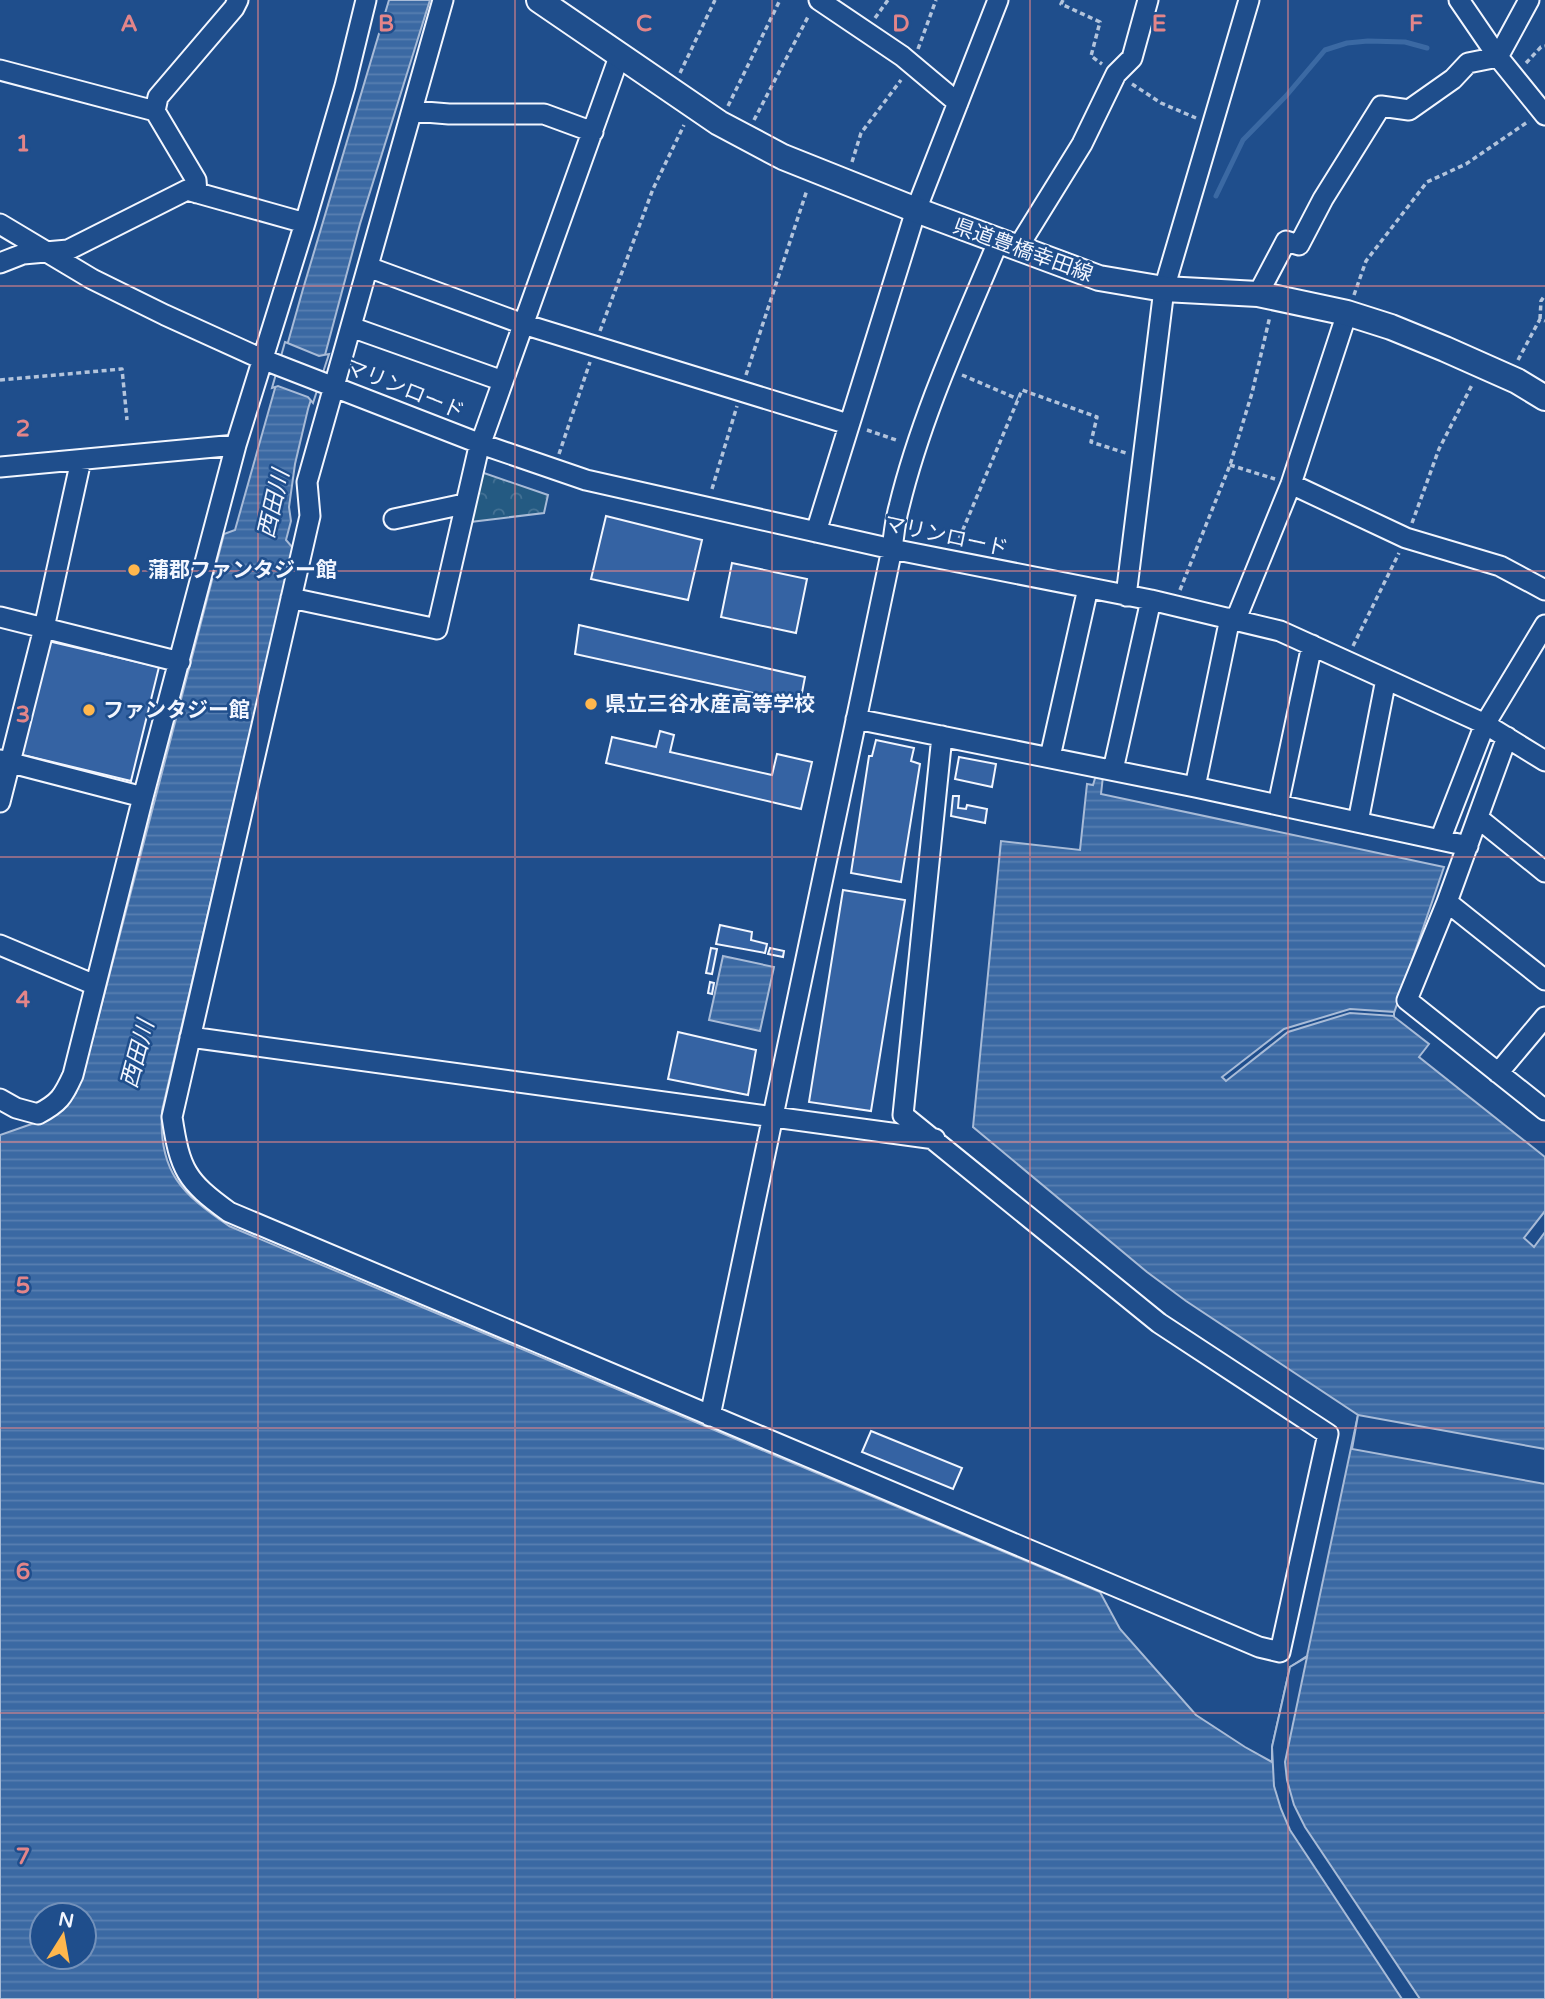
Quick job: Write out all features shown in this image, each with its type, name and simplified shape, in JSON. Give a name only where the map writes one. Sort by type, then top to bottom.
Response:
[{"type":"main road","name":"県道豊橋幸田線","points":[[539,0],[719,123],[783,157],[916,210],[1099,278],[1164,289],[1266,295],[1347,313],[1391,327],[1482,366],[1545,398]]},
{"type":"street","points":[[197,193],[196,180],[155,111],[158,97],[238,0]]},
{"type":"street","points":[[0,1099],[16,1108],[38,1114],[56,1105],[72,1075],[236,445],[266,359],[345,86],[366,0]]},
{"type":"street","points":[[443,0],[351,327],[330,384],[307,482],[310,516],[172,1117],[177,1150],[186,1172],[202,1192],[229,1212],[1246,1642],[1280,1652],[1328,1434],[1159,1322],[903,1115],[942,736]]},
{"type":"street","points":[[816,532],[916,210],[998,0]]},
{"type":"street","points":[[710,1416],[892,549],[898,509],[917,447],[946,368],[1008,246],[1082,144],[1116,74],[1132,58],[1147,0]]},
{"type":"street","points":[[1126,596],[1164,289],[1249,0]]},
{"type":"street","points":[[1459,0],[1498,57],[1544,113]]},
{"type":"street","points":[[1498,57],[1529,0]]},
{"type":"street","points":[[816,5],[912,65],[958,103]]},
{"type":"street","points":[[291,598],[438,629],[464,504],[481,444],[621,54]]},
{"type":"street","points":[[1266,295],[1286,241],[1298,245],[1323,198],[1381,106],[1409,110],[1453,79],[1468,63],[1498,57]]},
{"type":"street","points":[[0,70],[155,111]]},
{"type":"street","points":[[413,111],[449,114],[544,114],[593,132]]},
{"type":"street","points":[[0,263],[23,254],[68,250],[187,190],[305,223]]},
{"type":"street","points":[[0,224],[92,279],[266,359]]},
{"type":"street","points":[[368,267],[523,324],[848,424]]},
{"type":"street","points":[[1195,787],[1233,619],[1291,484],[1347,313]]},
{"type":"street","points":[[351,327],[503,381]]},
{"type":"street","name":"マリンロード","points":[[266,359],[481,444],[586,480],[892,549],[1152,600],[1280,631],[1485,724],[1545,761]]},
{"type":"street","points":[[0,467],[236,445]]},
{"type":"street","points":[[0,802],[5,762],[44,628],[80,460]]},
{"type":"street","points":[[1291,484],[1406,538],[1500,566],[1545,590]]},
{"type":"street","points":[[394,519],[464,504]]},
{"type":"street","points":[[1050,757],[1088,588]]},
{"type":"street","points":[[1114,770],[1152,600]]},
{"type":"street","points":[[0,617],[180,662]]},
{"type":"street","points":[[1440,840],[1485,724],[1545,625]]},
{"type":"street","points":[[1278,805],[1312,645]]},
{"type":"street","points":[[1358,822],[1386,679]]},
{"type":"street","points":[[856,719],[1114,770],[1468,846]]},
{"type":"street","points":[[1507,737],[1447,902],[1407,1000],[1545,1110]]},
{"type":"street","points":[[5,762],[143,797]]},
{"type":"street","points":[[1478,818],[1545,872]]},
{"type":"street","points":[[1447,902],[1545,980]]},
{"type":"street","points":[[0,945],[95,985]]},
{"type":"street","points":[[1498,1073],[1545,1017]]},
{"type":"street","points":[[190,1037],[936,1139]]},
{"type":"path","points":[[671,91],[715,0]]},
{"type":"path","points":[[719,123],[780,0]]},
{"type":"path","points":[[846,181],[861,132],[912,65],[936,0]]},
{"type":"path","points":[[745,137],[788,52],[816,5]]},
{"type":"path","points":[[1513,76],[1545,46]]},
{"type":"path","points":[[554,469],[595,345],[653,189],[693,107]]},
{"type":"path","points":[[1347,313],[1367,261],[1427,182],[1466,164],[1544,113]]},
{"type":"path","points":[[707,508],[741,390],[814,169]]},
{"type":"path","points":[[1174,605],[1230,465],[1252,393],[1266,295]]},
{"type":"path","points":[[1509,378],[1543,320],[1541,301],[1545,295]]},
{"type":"path","points":[[1346,660],[1406,538],[1439,449],[1482,366]]},
{"type":"path","points":[[946,368],[1018,399]]},
{"type":"path","points":[[0,380],[122,369],[127,420]]},
{"type":"path","points":[[950,561],[1022,390],[1097,417],[1091,442],[1143,459]]},
{"type":"path","points":[[848,424],[917,447]]},
{"type":"path","points":[[1230,465],[1291,484]]},
{"type":"green space","points":[[481,472],[548,495],[544,513],[470,522]]},
{"type":"water","name":"西田川","points":[[389,0],[430,0],[360,224],[295,464],[289,507],[291,521],[286,540],[293,548],[162,1111],[164,1150],[169,1166],[186,1192],[229,1226],[1100,1592],[1120,1629],[1196,1715],[1272,1762],[1272,1747],[1290,1667],[1307,1656],[1358,1415],[1186,1301],[1147,1272],[973,1127],[1001,841],[1080,850],[1087,784],[1093,785],[1096,775],[1103,776],[1101,794],[1444,867],[1393,1016],[1429,1044],[1419,1057],[1545,1157],[1545,1999],[0,1999],[0,1135],[43,1120],[65,1107],[76,1093],[95,1030],[224,534],[235,530]]},
{"type":"water","points":[[723,956],[774,967],[760,1031],[709,1020]]},
{"type":"pier","points":[[285,342],[319,356],[329,354],[313,403],[308,397],[278,386],[272,388]]},
{"type":"pier","points":[[1350,1009],[1394,1012],[1394,1016],[1350,1013],[1288,1032],[1226,1081],[1222,1077],[1284,1029]]},
{"type":"pier","points":[[1545,1211],[1545,1232],[1534,1247],[1524,1238]]},
{"type":"pier","points":[[1358,1415],[1545,1449],[1545,1484],[1352,1449]]},
{"type":"pier","points":[[1307,1657],[1285,1762],[1294,1805],[1305,1827],[1420,1999],[1402,1999],[1290,1830],[1281,1809],[1274,1786],[1272,1747],[1290,1667]]},
{"type":"building","points":[[606,516],[702,540],[688,600],[591,579]]},
{"type":"building","points":[[732,563],[807,579],[796,633],[721,617]]},
{"type":"building","points":[[579,625],[805,677],[800,703],[575,654]]},
{"type":"building","name":"ファンタジー館","points":[[48,641],[159,667],[131,781],[19,754]]},
{"type":"building","points":[[660,731],[674,735],[670,752],[772,775],[777,754],[812,762],[801,809],[606,763],[612,737],[656,747]]},
{"type":"building","points":[[876,740],[914,748],[911,761],[920,764],[901,882],[851,873],[869,756],[872,756]]},
{"type":"building","points":[[959,757],[996,764],[992,787],[955,779]]},
{"type":"building","points":[[953,796],[959,796],[958,808],[966,809],[967,805],[987,809],[985,823],[951,816]]},
{"type":"building","points":[[843,890],[905,900],[871,1111],[809,1102]]},
{"type":"building","points":[[720,925],[752,932],[751,940],[767,944],[765,953],[716,944]]},
{"type":"building","points":[[711,948],[717,949],[712,974],[706,973]]},
{"type":"building","points":[[770,948],[784,951],[783,957],[768,954]]},
{"type":"building","points":[[710,982],[714,983],[712,994],[708,993]]},
{"type":"building","points":[[678,1032],[756,1050],[748,1095],[668,1079]]},
{"type":"building","points":[[871,1431],[962,1468],[953,1489],[862,1452]]},
{"type":"waterway","points":[[1216,196],[1243,140],[1286,96],[1325,50],[1347,43],[1368,41],[1405,42],[1427,48]]},
{"type":"place","name":"蒲郡ファンタジー館","points":[[134,570]]},
{"type":"place","name":"県立三谷水産高等学校","points":[[591,704]]},
{"type":"place","name":"ファンタジー館","points":[[89,710]]}]
